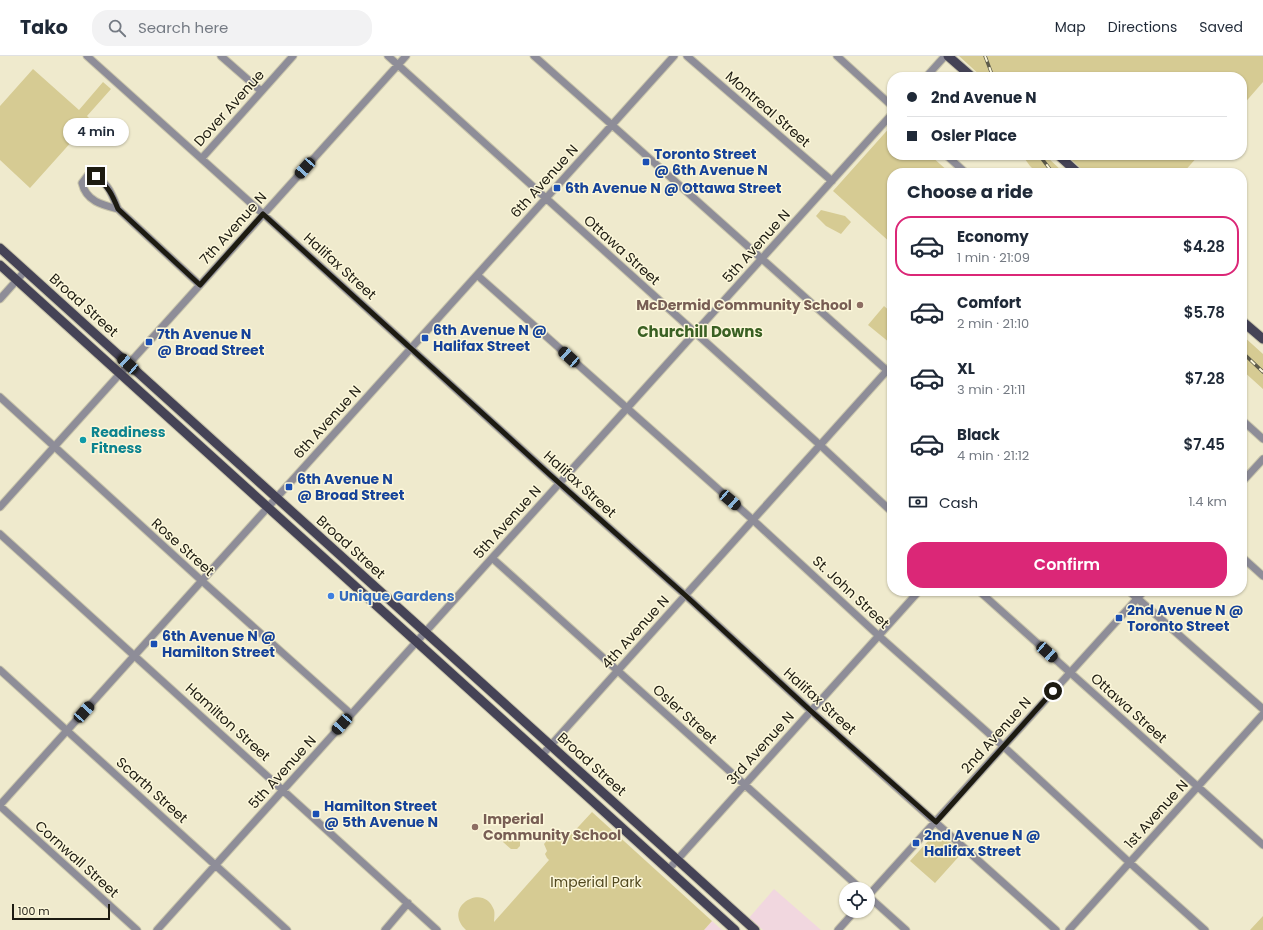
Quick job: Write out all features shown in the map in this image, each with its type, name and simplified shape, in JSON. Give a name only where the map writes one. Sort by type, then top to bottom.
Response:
[{"type":"main road","points":[[948,56],[966,72]]},
{"type":"main road","points":[[1064,160],[1072,168]]},
{"type":"main road","name":"Broad Street","points":[[0,248],[755,930]]},
{"type":"main road","name":"Broad Street","points":[[0,265],[735,930]]},
{"type":"main road","points":[[1247,325],[1263,339]]},
{"type":"street","name":"Halifax Street","points":[[87,56],[202,158],[811,711],[1056,930]]},
{"type":"street","points":[[221,56],[261,91]]},
{"type":"street","name":"Dover Avenue","points":[[202,158],[293,56]]},
{"type":"street","name":"Ottawa Street","points":[[388,56],[820,445],[887,507]]},
{"type":"street","name":"7th Avenue N","points":[[0,507],[406,56]]},
{"type":"street","points":[[534,56],[762,259],[887,367]]},
{"type":"street","name":"6th Avenue N","points":[[0,806],[674,56]]},
{"type":"street","name":"Montreal Street","points":[[687,56],[832,181]]},
{"type":"street","points":[[836,56],[887,102]]},
{"type":"street","points":[[931,72],[945,56]]},
{"type":"street","name":"5th Avenue N","points":[[157,930],[887,120]]},
{"type":"street","points":[[952,160],[960,168]]},
{"type":"street","points":[[118,209],[112,193],[105,184],[96,176],[88,176],[82,183],[84,191],[101,204],[118,209],[200,285]]},
{"type":"street","points":[[0,299],[25,271]]},
{"type":"street","name":"St. John Street","points":[[477,275],[753,520],[879,636],[1003,746],[1205,930]]},
{"type":"street","name":"4th Avenue N","points":[[542,755],[820,445],[887,373]]},
{"type":"street","name":"Rose Street","points":[[0,397],[202,582],[351,714]]},
{"type":"street","points":[[1247,425],[1263,439]]},
{"type":"street","points":[[1247,477],[1263,459]]},
{"type":"street","name":"Hamilton Street","points":[[0,534],[437,930]]},
{"type":"street","name":"Osler Street","points":[[492,558],[853,882]]},
{"type":"street","points":[[1247,562],[1263,576]]},
{"type":"street","name":"3rd Avenue N","points":[[668,870],[915,596]]},
{"type":"street","name":"Ottawa Street","points":[[985,596],[1263,845]]},
{"type":"street","points":[[1135,596],[1263,709]]},
{"type":"street","name":"2nd Avenue N","points":[[875,888],[1137,598]]},
{"type":"street","name":"Scarth Street","points":[[0,670],[287,930]]},
{"type":"street","name":"1st Avenue N","points":[[1069,930],[1263,714]]},
{"type":"street","name":"Cornwall Street","points":[[0,806],[137,930]]},
{"type":"street","points":[[875,902],[906,930]]},
{"type":"street","points":[[385,930],[408,903]]},
{"type":"street","points":[[838,930],[849,918]]},
{"type":"shaded area","points":[[774,889],[821,930],[763,930],[749,918]]},
{"type":"shaded area","points":[[712,921],[722,930],[704,930]]},
{"type":"green space","points":[[959,56],[1263,56],[1263,82],[1247,100],[1247,72],[977,72]]},
{"type":"green space","points":[[33,69],[79,110],[103,82],[111,89],[87,116],[91,120],[30,188],[0,160],[0,106]]},
{"type":"green space","points":[[887,131],[887,160],[936,160],[944,168],[887,168],[887,240],[833,191]]},
{"type":"green space","points":[[1026,160],[1050,160],[1059,168],[1032,168]]},
{"type":"green space","points":[[1072,160],[1195,160],[1187,168],[1080,168]]},
{"type":"green space","points":[[821,210],[845,216],[851,222],[841,234],[826,226],[816,216]]},
{"type":"green space","points":[[884,306],[887,309],[887,341],[868,325]]},
{"type":"green space","points":[[1247,340],[1263,354],[1263,389],[1247,375]]},
{"type":"green space","name":"Imperial Park","points":[[592,812],[712,921],[704,930],[466,930],[460,921],[458,913],[461,906],[467,900],[482,898],[489,902],[494,910],[494,922],[549,860],[545,854],[547,851],[544,844],[555,831],[564,833],[568,838]]},
{"type":"green space","points":[[938,830],[962,853],[935,883],[910,861]]},
{"type":"green space","points":[[507,831],[515,833],[520,838],[520,846],[517,849],[511,849],[503,842],[502,836]]},
{"type":"green space","points":[[1263,916],[1263,930],[1250,930]]},
{"type":"railway","points":[[985,56],[991,72]]},
{"type":"railway","points":[[1043,160],[1049,168]]},
{"type":"railway","points":[[1247,357],[1263,372]]},
{"type":"place","name":"Toronto Street @ 6th Avenue N","points":[[646,162]]},
{"type":"place","name":"6th Avenue N @ Ottawa Street","points":[[557,188]]},
{"type":"place","name":"McDermid Community School","points":[[860,305]]},
{"type":"place","name":"6th Avenue N @ Halifax Street","points":[[425,338]]},
{"type":"place","name":"7th Avenue N @ Broad Street","points":[[149,342]]},
{"type":"place","name":"Readiness Fitness","points":[[83,440]]},
{"type":"place","name":"6th Avenue N @ Broad Street","points":[[289,487]]},
{"type":"place","name":"Unique Gardens","points":[[331,596]]},
{"type":"place","name":"2nd Avenue N @ Toronto Street","points":[[1119,618]]},
{"type":"place","name":"6th Avenue N @ Hamilton Street","points":[[154,644]]},
{"type":"place","name":"Hamilton Street @ 5th Avenue N","points":[[316,814]]},
{"type":"place","name":"Imperial Community School","points":[[475,827]]},
{"type":"place","name":"2nd Avenue N @ Halifax Street","points":[[916,843]]},
{"type":"district","name":"Churchill Downs","points":[[700,331]]},
{"type":"route","points":[[96,176],[112,193],[118,209],[200,285],[263,214],[548,473],[685,595],[811,711],[936,822],[1053,691]]}]
